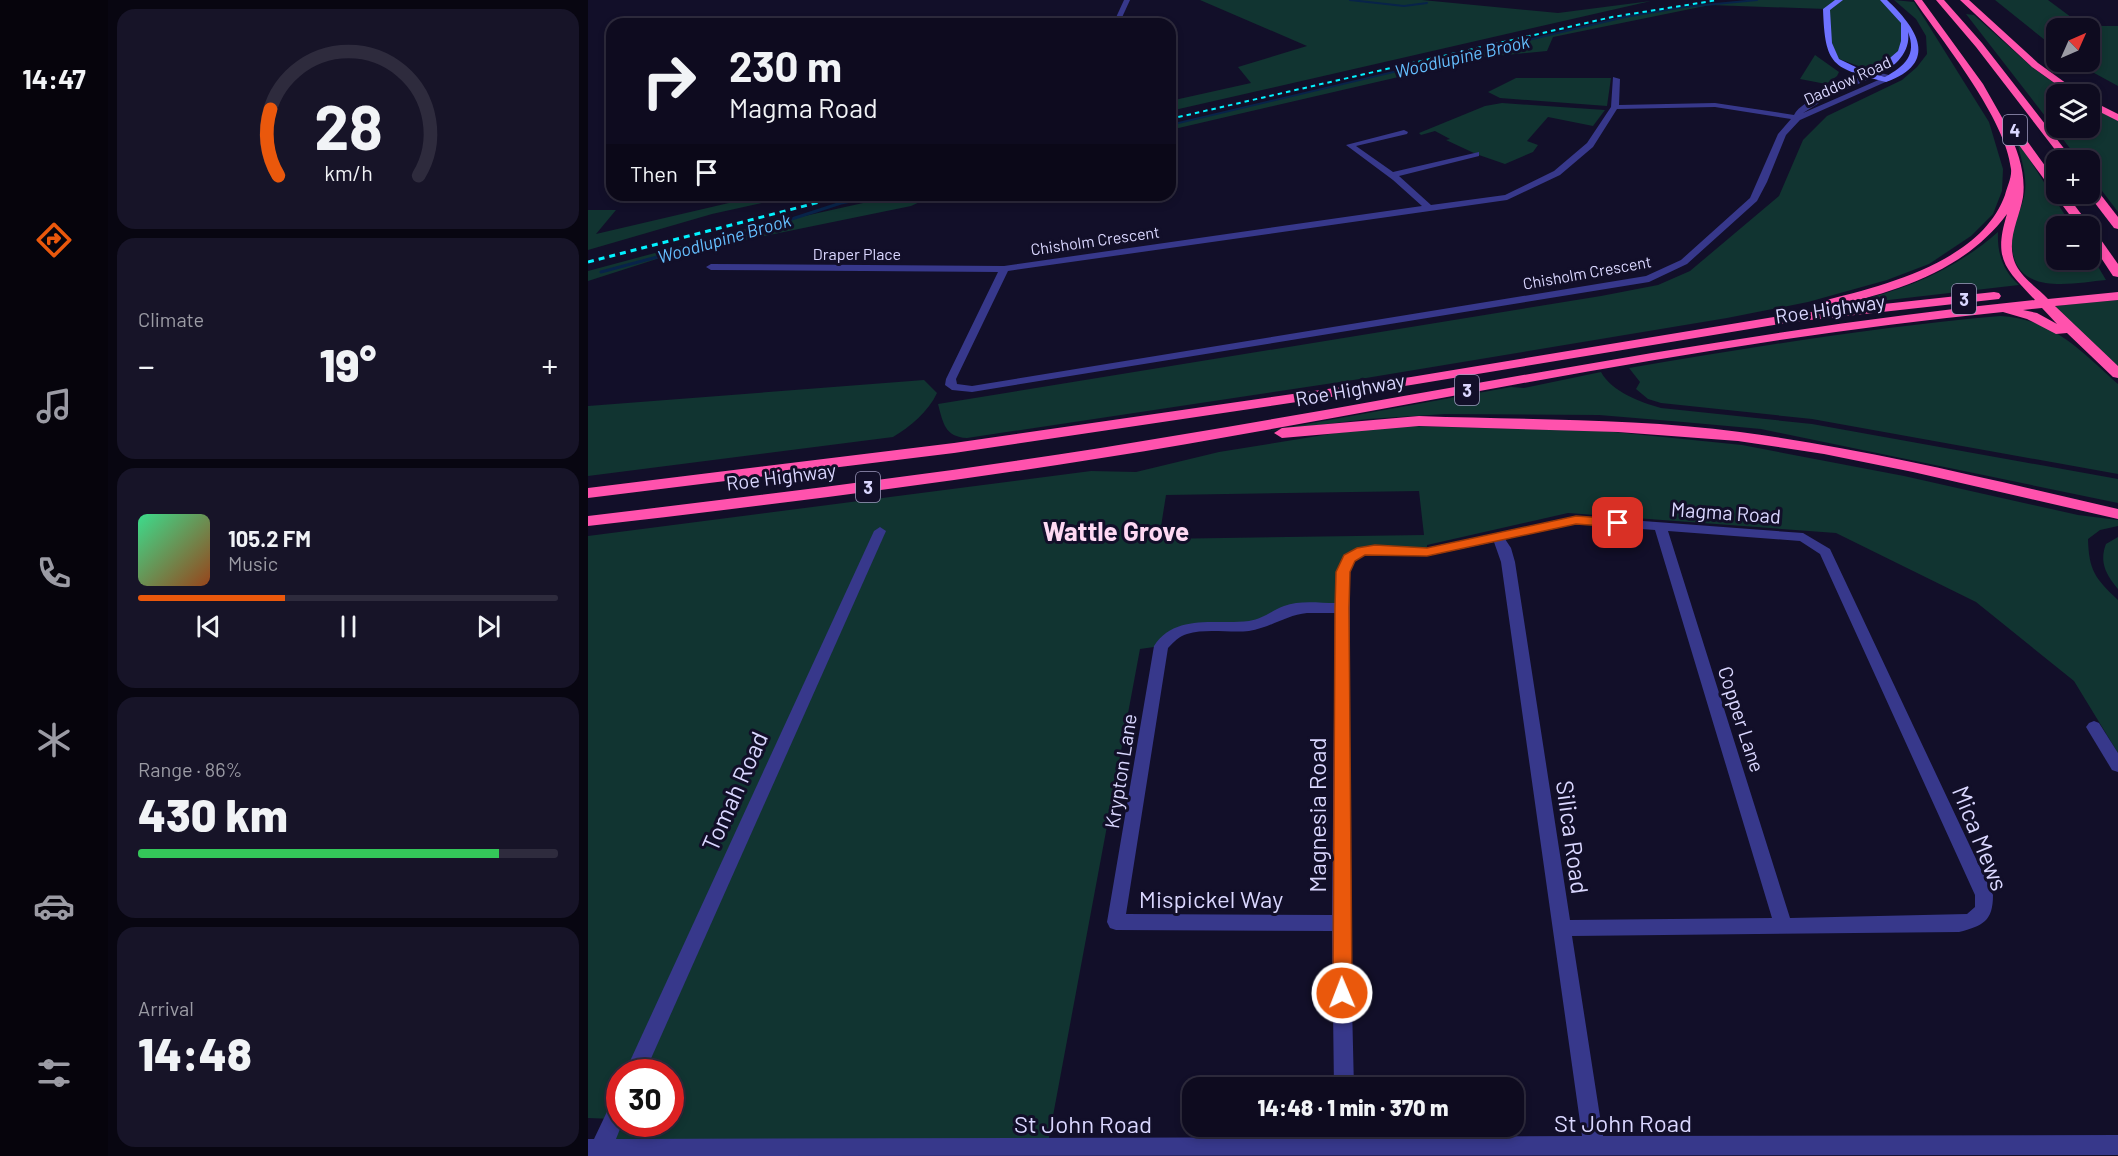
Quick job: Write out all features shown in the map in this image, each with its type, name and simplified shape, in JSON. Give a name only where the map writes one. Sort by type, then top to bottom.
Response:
[{"type":"highway","points":[[1964,0],[2060,84]]},
{"type":"highway","name":"4","points":[[1918,1],[2046,175]]},
{"type":"highway","name":"4","points":[[1941,1],[1979,45],[2060,150]]},
{"type":"highway","points":[[1971,75],[2009,140],[2017,170],[2018,189],[2005,249],[2012,269],[2084,343],[2118,374]]},
{"type":"highway","points":[[2057,82],[2062,84]]},
{"type":"highway","points":[[2100,102],[2118,110]]},
{"type":"highway","points":[[2100,108],[2118,118]]},
{"type":"highway","points":[[1660,341],[1842,300],[1928,271],[1973,244],[1994,224],[2013,190],[2017,170]]},
{"type":"highway","points":[[2100,201],[2118,225]]},
{"type":"highway","points":[[2100,247],[2118,273]]},
{"type":"highway","name":"Roe Highway","points":[[588,493],[954,448],[1272,402],[1792,318],[2039,298],[2095,292],[2118,285]]},
{"type":"highway","name":"Roe Highway","points":[[2095,292],[2118,296]]},
{"type":"highway","name":"Roe Highway","points":[[588,521],[1051,461],[1736,343],[1995,308],[2039,298]]},
{"type":"highway","points":[[1995,308],[2032,316],[2084,343]]},
{"type":"highway","points":[[1051,461],[1350,425],[1419,421],[1618,427],[1738,436],[1824,449],[2118,514]]},
{"type":"main road","points":[[1840,0],[1826,9],[1828,49],[1837,63],[1889,79]]},
{"type":"main road","name":"Daddow Road","points":[[1883,0],[1905,22],[1918,42],[1917,50],[1903,70],[1889,79]]},
{"type":"main road","name":"Daddow Road","points":[[1874,74],[1893,61],[1903,48],[1905,22]]},
{"type":"street","points":[[1119,18],[1127,0]]},
{"type":"street","name":"Daddow Road","points":[[1797,118],[1799,112],[1824,96],[1874,74]]},
{"type":"street","points":[[1616,79],[1615,106],[1715,105],[1797,118]]},
{"type":"street","name":"Daddow Road","points":[[1797,118],[1889,79]]},
{"type":"street","name":"Chisholm Crescent","points":[[1615,106],[1590,145],[1557,173],[1507,197],[1004,269],[951,379],[951,384],[956,388],[972,389],[1648,279],[1684,262],[1754,199],[1782,134],[1797,118]]},
{"type":"street","points":[[1404,132],[1350,145],[1392,176],[1428,207]]},
{"type":"street","points":[[1392,176],[1476,154]]},
{"type":"street","name":"Draper Place","points":[[711,267],[1004,269]]},
{"type":"street","name":"Magma Road","points":[[1362,551],[1375,549],[1427,552],[1576,520],[1803,537]]},
{"type":"street","name":"Copper Lane","points":[[1660,526],[1783,925]]},
{"type":"street","name":"Tomah Road","points":[[641,1059],[880,531]]},
{"type":"street","name":"Silica Road","points":[[1497,537],[1504,548],[1508,562],[1594,1148]]},
{"type":"street","name":"Mica Mews","points":[[1562,928],[1959,924],[1979,917],[1986,902],[1825,552],[1803,537]]},
{"type":"street","name":"Magnesia Road","points":[[1344,1077],[1341,923],[1343,572],[1349,558],[1362,551]]},
{"type":"street","name":"Krypton Lane","points":[[1116,922],[1161,646],[1175,633],[1188,628],[1249,626],[1267,622],[1288,610],[1342,608]]},
{"type":"street","points":[[2094,727],[2118,766]]},
{"type":"street","name":"Mispickel Way","points":[[1116,922],[1341,923]]},
{"type":"street","points":[[595,1151],[606,1131]]},
{"type":"street","points":[[1344,1137],[1345,1148]]},
{"type":"street","name":"St John Road","points":[[595,1151],[880,1152],[1345,1148],[1424,1152],[1594,1148],[1868,1151],[2118,1145]]},
{"type":"green space","points":[[1200,0],[1422,0],[1558,13],[1651,1],[1176,110],[1176,100],[1251,83],[1238,67],[1307,46]]},
{"type":"green space","points":[[1757,0],[1883,0],[1905,22],[1903,49],[1877,73],[1834,57],[1826,9],[1710,5],[1553,37],[1547,51],[1485,57],[1176,129],[1176,124],[1625,17],[1684,7]]},
{"type":"green space","points":[[1894,0],[1914,2],[1989,122],[2003,169],[2002,191],[1993,214],[1971,236],[1929,264],[1887,280],[1808,302],[1727,318],[1360,379],[967,438],[954,435],[946,428],[938,404],[1601,296],[1658,285],[1690,271],[1779,196],[1803,140],[1827,116],[1902,80],[1917,67],[1927,54],[1926,36],[1916,19]]},
{"type":"green space","points":[[1995,0],[2048,0],[2072,18],[2046,18],[2046,41]]},
{"type":"green space","points":[[1966,14],[1974,15],[2033,68],[2056,84],[2046,84],[2046,117]]},
{"type":"green space","points":[[2100,26],[2118,26],[2118,86],[2092,72],[2100,72]]},
{"type":"green space","points":[[1815,55],[1839,72],[1826,84],[1800,79]]},
{"type":"green space","points":[[1516,78],[1611,78],[1607,106],[1500,98],[1488,92]]},
{"type":"green space","points":[[1502,103],[1605,110],[1593,126],[1548,117],[1527,141],[1538,145],[1533,152],[1505,164],[1446,140],[1450,139],[1435,131],[1421,135],[1419,133],[1485,106]]},
{"type":"green space","points":[[2100,111],[2118,120],[2118,212],[2100,188],[2100,150],[2071,150],[2062,138],[2100,138]]},
{"type":"green space","points":[[2017,140],[2046,185],[2046,204],[2058,204],[2066,216],[2046,216],[2046,270],[2100,270],[2106,280],[2047,283],[2034,280],[2023,273],[2015,262],[2012,238],[2024,197],[2024,172]]},
{"type":"green space","points":[[737,201],[771,201],[712,214],[588,250],[588,210],[616,210],[596,234]]},
{"type":"green space","points":[[872,201],[922,201],[911,206],[666,256],[588,281],[588,271],[733,232]]},
{"type":"green space","points":[[1998,232],[2002,261],[2013,280],[2019,285],[1854,304],[1851,302],[1911,284],[1948,267]]},
{"type":"green space","points":[[2118,300],[2118,367],[2055,309],[2056,306]]},
{"type":"green space","points":[[2000,316],[2035,323],[2065,338],[2118,384],[2118,474],[1812,419],[1661,403],[1648,399],[1636,389],[1640,382],[1629,368],[1860,332]]},
{"type":"green space","points":[[1601,372],[1619,391],[1661,408],[1812,424],[2118,479],[2118,503],[1761,429],[1683,422],[1599,415],[1445,414],[1368,419],[1269,431],[1511,387],[1524,388]]},
{"type":"green space","points":[[924,380],[937,393],[918,418],[893,437],[588,476],[588,406]]},
{"type":"green space","points":[[1407,426],[1604,431],[1742,445],[1904,476],[2078,515],[2118,520],[2118,526],[2100,530],[2088,539],[2092,567],[2104,586],[2118,600],[2118,753],[2074,681],[1976,602],[1836,533],[1568,513],[1427,545],[1427,552],[1375,549],[1349,558],[1342,608],[1307,608],[1267,622],[1188,628],[1161,646],[1140,649],[1047,1148],[823,1156],[597,1156],[606,1136],[684,1137],[684,1059],[606,1059],[606,1119],[588,1118],[588,536],[1091,471],[1136,472],[1219,452],[1336,433]],"holes":[[[1419,491],[1424,535],[1159,539],[1166,495]]]},
{"type":"green space","points":[[2118,537],[2118,589],[2107,573],[2103,557],[2106,544]]},
{"type":"waterway","points":[[1350,0],[1404,6],[1427,3]]},
{"type":"waterway","name":"Woodlupine Brook","points":[[1176,124],[1625,17],[1684,7],[1757,0]]},
{"type":"waterway","name":"Woodlupine Brook","points":[[601,272],[758,230],[851,201]]},
{"type":"railway","points":[[1176,118],[1612,17],[1718,0]]},
{"type":"railway","points":[[588,262],[824,201]]},
{"type":"district","name":"Wattle Grove","points":[[1116,530]]},
{"type":"route","points":[[1342,993],[1342,608],[1343,572],[1349,558],[1362,551],[1375,549],[1427,552],[1576,520],[1618,523]]}]
